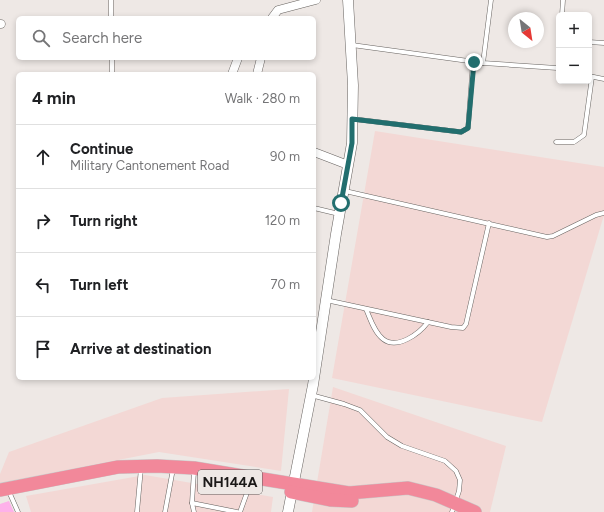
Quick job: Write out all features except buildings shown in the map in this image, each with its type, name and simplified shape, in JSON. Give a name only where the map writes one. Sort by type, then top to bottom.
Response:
[{"type":"highway","name":"NH144A","points":[[3,493],[97,470],[141,468],[194,472],[292,487],[349,493],[408,488],[422,491],[455,509],[475,512]]},
{"type":"street","points":[[274,16],[278,10],[316,0]]},
{"type":"street","points":[[316,363],[339,214],[352,143],[352,45],[348,0]]},
{"type":"street","points":[[233,72],[237,60]]},
{"type":"street","points":[[258,72],[260,60]]},
{"type":"street","points":[[316,153],[348,165]]},
{"type":"street","points":[[288,512],[313,380]]},
{"type":"lane","points":[[111,0],[111,16]]},
{"type":"lane","points":[[483,63],[491,0]]},
{"type":"lane","points":[[562,12],[563,0]]},
{"type":"lane","points":[[592,42],[604,43]]},
{"type":"lane","points":[[352,45],[474,62],[556,69]]},
{"type":"lane","points":[[112,60],[112,72]]},
{"type":"lane","points":[[352,119],[461,132],[466,131],[468,128],[474,62]]},
{"type":"lane","points":[[592,77],[604,80]]},
{"type":"lane","points":[[556,142],[574,142],[584,135],[590,84]]},
{"type":"lane","points":[[343,191],[550,237],[596,215],[604,213]]},
{"type":"lane","points":[[316,208],[339,214]]},
{"type":"lane","points":[[326,300],[461,328],[465,326],[489,223]]},
{"type":"lane","points":[[366,309],[379,335],[388,342],[398,342],[410,338],[428,322]]},
{"type":"lane","points":[[311,395],[360,410],[387,437],[402,446],[445,461],[456,471],[460,480],[461,485],[455,509]]},
{"type":"lane","points":[[137,512],[141,468]]},
{"type":"lane","points":[[165,512],[173,470]]},
{"type":"lane","points":[[194,472],[192,503],[194,512]]},
{"type":"lane","points":[[192,503],[239,512],[251,481]]},
{"type":"lane","points":[[3,493],[18,512]]},
{"type":"shaded area","points":[[375,131],[604,167],[604,215],[542,422],[332,378]]},
{"type":"shaded area","points":[[333,387],[506,446],[490,512],[312,512]]},
{"type":"shaded area","points":[[289,389],[281,471],[159,452],[0,483],[0,474],[9,452],[162,398]]},
{"type":"shaded area","points":[[145,475],[273,497],[271,512],[31,512],[26,496]]},
{"type":"route","points":[[341,203],[352,143],[352,119],[461,132],[466,131],[468,128],[474,62]]}]
